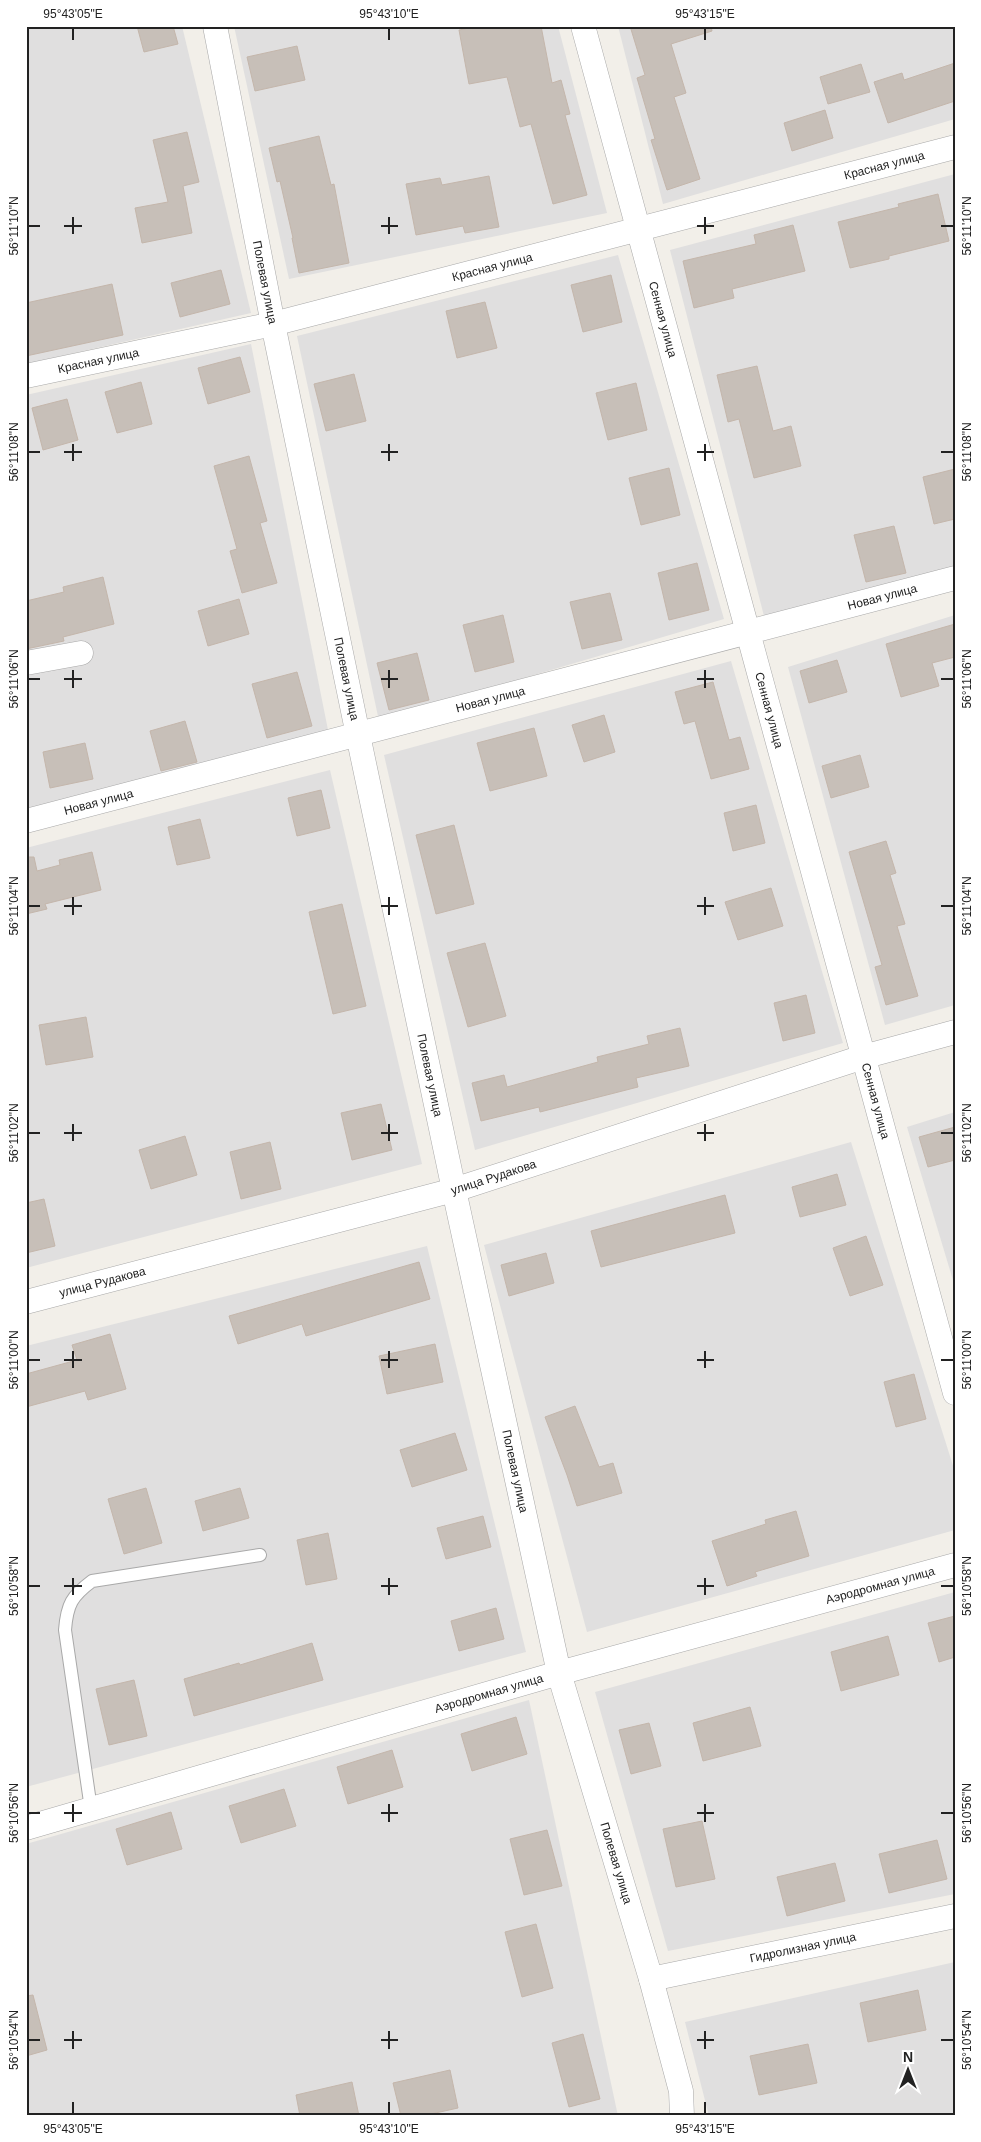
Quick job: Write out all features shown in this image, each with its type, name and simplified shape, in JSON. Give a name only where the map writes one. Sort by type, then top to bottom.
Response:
[{"type":"street","name":"Полевая улица","points":[[214,26],[358,735],[559,1673],[652,1979],[682,2091],[682,2116]]},
{"type":"street","name":"Сенная улица","points":[[583,26],[955,1393]]},
{"type":"street","name":"Красная улица","points":[[26,376],[273,324],[955,147]]},
{"type":"street","name":"Новая улица","points":[[26,821],[955,578]]},
{"type":"street","points":[[26,663],[81,653]]},
{"type":"street","name":"улица Рудакова","points":[[26,1302],[454,1190],[863,1057],[955,1032]]},
{"type":"street","name":"Аэродромная улица","points":[[26,1828],[559,1673],[955,1566]]},
{"type":"street","name":"Гидролизная улица","points":[[652,1979],[955,1916]]},
{"type":"lane","points":[[91,1809],[65,1630],[66,1614],[76,1594],[92,1581],[260,1555]]},
{"type":"shaded area","points":[[26,26],[182,26],[251,313],[26,364]]},
{"type":"shaded area","points":[[234,26],[558,26],[607,213],[289,279]]},
{"type":"shaded area","points":[[618,26],[955,26],[955,119],[663,204]]},
{"type":"shaded area","points":[[955,174],[955,567],[765,620],[670,250]]},
{"type":"shaded area","points":[[618,255],[724,619],[379,721],[297,336]]},
{"type":"shaded area","points":[[251,344],[329,735],[26,810],[26,395]]},
{"type":"shaded area","points":[[955,615],[955,1005],[885,1025],[788,667]]},
{"type":"shaded area","points":[[731,661],[843,1043],[475,1150],[384,755]]},
{"type":"shaded area","points":[[330,770],[422,1164],[26,1268],[26,848]]},
{"type":"shaded area","points":[[955,1112],[955,1287],[907,1127]]},
{"type":"shaded area","points":[[851,1142],[955,1472],[955,1530],[587,1632],[484,1245]]},
{"type":"shaded area","points":[[427,1246],[526,1652],[26,1787],[26,1346]]},
{"type":"shaded area","points":[[955,1592],[955,1894],[668,1951],[595,1692]]},
{"type":"shaded area","points":[[529,1700],[618,2116],[26,2116],[26,1844]]},
{"type":"shaded area","points":[[955,1962],[955,2116],[709,2116],[685,2022]]},
{"type":"building","points":[[137,26],[173,26],[178,44],[144,52]]},
{"type":"building","points":[[479,26],[541,26],[552,83],[561,80],[570,114],[565,115],[587,195],[553,204],[531,124],[520,127],[507,77],[469,84],[459,30]]},
{"type":"building","points":[[630,26],[711,26],[712,31],[671,44],[686,93],[674,97],[700,179],[667,190],[651,140],[655,139],[637,78],[645,75]]},
{"type":"building","points":[[297,46],[305,80],[255,91],[247,57]]},
{"type":"building","points":[[955,63],[955,101],[888,123],[874,82],[902,73],[904,80]]},
{"type":"building","points":[[861,64],[870,92],[828,104],[820,77]]},
{"type":"building","points":[[825,110],[833,138],[792,151],[784,123]]},
{"type":"building","points":[[187,132],[199,182],[183,186],[192,233],[142,243],[135,208],[168,202],[153,140]]},
{"type":"building","points":[[319,136],[331,185],[334,184],[349,263],[299,273],[280,181],[277,182],[269,148]]},
{"type":"building","points":[[489,176],[499,227],[465,233],[463,226],[416,235],[406,184],[440,178],[442,185]]},
{"type":"building","points":[[938,194],[949,241],[889,256],[889,259],[850,268],[838,222],[899,207],[898,204]]},
{"type":"building","points":[[793,225],[805,271],[732,289],[734,298],[694,308],[683,261],[756,244],[754,235]]},
{"type":"building","points":[[221,270],[230,304],[180,317],[171,283]]},
{"type":"building","points":[[611,275],[622,322],[583,332],[571,285]]},
{"type":"building","points":[[112,284],[123,335],[26,356],[26,303]]},
{"type":"building","points":[[485,302],[497,348],[457,358],[446,311]]},
{"type":"building","points":[[240,357],[250,392],[208,404],[198,368]]},
{"type":"building","points":[[757,366],[773,431],[791,426],[801,466],[754,478],[739,419],[728,422],[717,375]]},
{"type":"building","points":[[354,374],[366,421],[326,431],[314,384]]},
{"type":"building","points":[[141,382],[152,424],[117,433],[105,392]]},
{"type":"building","points":[[636,383],[647,430],[608,440],[596,393]]},
{"type":"building","points":[[67,399],[78,440],[43,450],[32,408]]},
{"type":"building","points":[[249,456],[267,521],[260,523],[277,583],[242,593],[230,551],[237,549],[214,466]]},
{"type":"building","points":[[669,468],[680,515],[641,525],[629,478]]},
{"type":"building","points":[[955,469],[955,519],[934,524],[923,477]]},
{"type":"building","points":[[894,526],[906,573],[866,582],[854,535]]},
{"type":"building","points":[[697,563],[709,610],[669,620],[658,573]]},
{"type":"building","points":[[103,577],[114,624],[63,637],[64,641],[26,649],[26,601],[64,592],[63,587]]},
{"type":"building","points":[[610,593],[622,640],[582,649],[570,602]]},
{"type":"building","points":[[239,599],[249,634],[208,646],[198,611]]},
{"type":"building","points":[[503,615],[514,662],[475,672],[463,625]]},
{"type":"building","points":[[955,624],[955,657],[932,663],[939,686],[901,697],[886,644]]},
{"type":"building","points":[[417,653],[429,700],[389,710],[377,663]]},
{"type":"building","points":[[837,660],[847,692],[809,703],[800,671]]},
{"type":"building","points":[[297,672],[312,726],[267,738],[252,684]]},
{"type":"building","points":[[713,682],[729,740],[740,737],[749,769],[711,779],[695,721],[684,724],[675,692]]},
{"type":"building","points":[[604,715],[615,752],[584,762],[572,725]]},
{"type":"building","points":[[185,721],[197,762],[161,771],[150,731]]},
{"type":"building","points":[[534,728],[547,776],[490,791],[477,743]]},
{"type":"building","points":[[85,743],[93,779],[50,788],[43,752]]},
{"type":"building","points":[[860,755],[869,787],[831,798],[822,766]]},
{"type":"building","points":[[321,790],[330,828],[297,836],[288,798]]},
{"type":"building","points":[[756,805],[765,843],[733,851],[724,813]]},
{"type":"building","points":[[200,819],[210,858],[177,865],[168,827]]},
{"type":"building","points":[[454,825],[474,904],[436,914],[416,835]]},
{"type":"building","points":[[886,841],[896,873],[890,875],[905,924],[897,926],[918,996],[886,1005],[875,967],[882,965],[849,852]]},
{"type":"building","points":[[92,852],[101,890],[45,904],[47,909],[26,914],[26,857],[34,857],[37,871],[60,865],[59,860]]},
{"type":"building","points":[[771,888],[783,926],[738,940],[725,902]]},
{"type":"building","points":[[342,904],[366,1006],[333,1014],[309,912]]},
{"type":"building","points":[[485,943],[506,1016],[468,1027],[447,953]]},
{"type":"building","points":[[806,995],[815,1033],[783,1041],[774,1003]]},
{"type":"building","points":[[86,1017],[93,1057],[46,1065],[39,1025]]},
{"type":"building","points":[[680,1028],[689,1066],[636,1078],[638,1087],[540,1112],[539,1107],[481,1121],[472,1083],[504,1075],[507,1087],[598,1062],[597,1057],[649,1044],[647,1036]]},
{"type":"building","points":[[381,1104],[392,1150],[352,1160],[341,1113]]},
{"type":"building","points":[[955,1127],[955,1160],[928,1167],[919,1137]]},
{"type":"building","points":[[185,1136],[197,1175],[151,1189],[139,1150]]},
{"type":"building","points":[[270,1142],[281,1189],[241,1199],[230,1152]]},
{"type":"building","points":[[837,1174],[846,1205],[800,1217],[792,1187]]},
{"type":"building","points":[[725,1195],[735,1233],[601,1267],[591,1231]]},
{"type":"building","points":[[44,1199],[55,1246],[26,1253],[26,1203]]},
{"type":"building","points":[[866,1236],[883,1285],[850,1296],[833,1248]]},
{"type":"building","points":[[546,1253],[554,1283],[509,1296],[501,1265]]},
{"type":"building","points":[[419,1262],[430,1299],[306,1336],[302,1324],[238,1344],[229,1316]]},
{"type":"building","points":[[110,1334],[126,1389],[88,1400],[85,1391],[26,1407],[26,1374],[77,1360],[72,1345]]},
{"type":"building","points":[[435,1344],[443,1382],[387,1394],[379,1356]]},
{"type":"building","points":[[914,1374],[926,1419],[896,1427],[884,1382]]},
{"type":"building","points":[[575,1406],[599,1467],[613,1463],[622,1493],[577,1506],[545,1417]]},
{"type":"building","points":[[455,1433],[467,1470],[412,1487],[400,1450]]},
{"type":"building","points":[[146,1488],[162,1543],[124,1554],[108,1499]]},
{"type":"building","points":[[240,1488],[249,1518],[203,1531],[195,1501]]},
{"type":"building","points":[[796,1511],[809,1556],[755,1572],[757,1576],[727,1586],[712,1541],[766,1524],[765,1520]]},
{"type":"building","points":[[483,1516],[491,1547],[446,1559],[437,1528]]},
{"type":"building","points":[[328,1533],[337,1579],[306,1585],[297,1540]]},
{"type":"building","points":[[496,1608],[504,1639],[459,1651],[451,1621]]},
{"type":"building","points":[[955,1616],[955,1657],[939,1662],[928,1623]]},
{"type":"building","points":[[888,1636],[899,1675],[841,1691],[831,1652]]},
{"type":"building","points":[[312,1643],[323,1680],[194,1716],[184,1679],[239,1663],[240,1665]]},
{"type":"building","points":[[134,1680],[147,1736],[109,1745],[96,1689]]},
{"type":"building","points":[[750,1707],[761,1746],[703,1761],[693,1723]]},
{"type":"building","points":[[516,1717],[527,1754],[472,1771],[461,1734]]},
{"type":"building","points":[[649,1723],[661,1766],[631,1774],[619,1730]]},
{"type":"building","points":[[392,1750],[403,1787],[348,1804],[337,1767]]},
{"type":"building","points":[[284,1789],[296,1826],[241,1843],[229,1806]]},
{"type":"building","points":[[171,1812],[182,1849],[127,1865],[116,1829]]},
{"type":"building","points":[[702,1821],[715,1879],[676,1887],[663,1829]]},
{"type":"building","points":[[547,1830],[562,1886],[524,1895],[510,1839]]},
{"type":"building","points":[[937,1840],[947,1879],[889,1893],[879,1854]]},
{"type":"building","points":[[835,1863],[845,1901],[787,1916],[777,1877]]},
{"type":"building","points":[[536,1924],[553,1988],[522,1997],[505,1932]]},
{"type":"building","points":[[918,1990],[926,2030],[868,2042],[860,2003]]},
{"type":"building","points":[[33,1995],[47,2050],[26,2056],[26,1996]]},
{"type":"building","points":[[583,2034],[600,2099],[569,2107],[552,2043]]},
{"type":"building","points":[[808,2044],[817,2083],[759,2095],[750,2056]]},
{"type":"building","points":[[450,2070],[458,2108],[422,2116],[401,2116],[393,2083]]},
{"type":"building","points":[[352,2082],[359,2116],[300,2116],[296,2095]]}]
